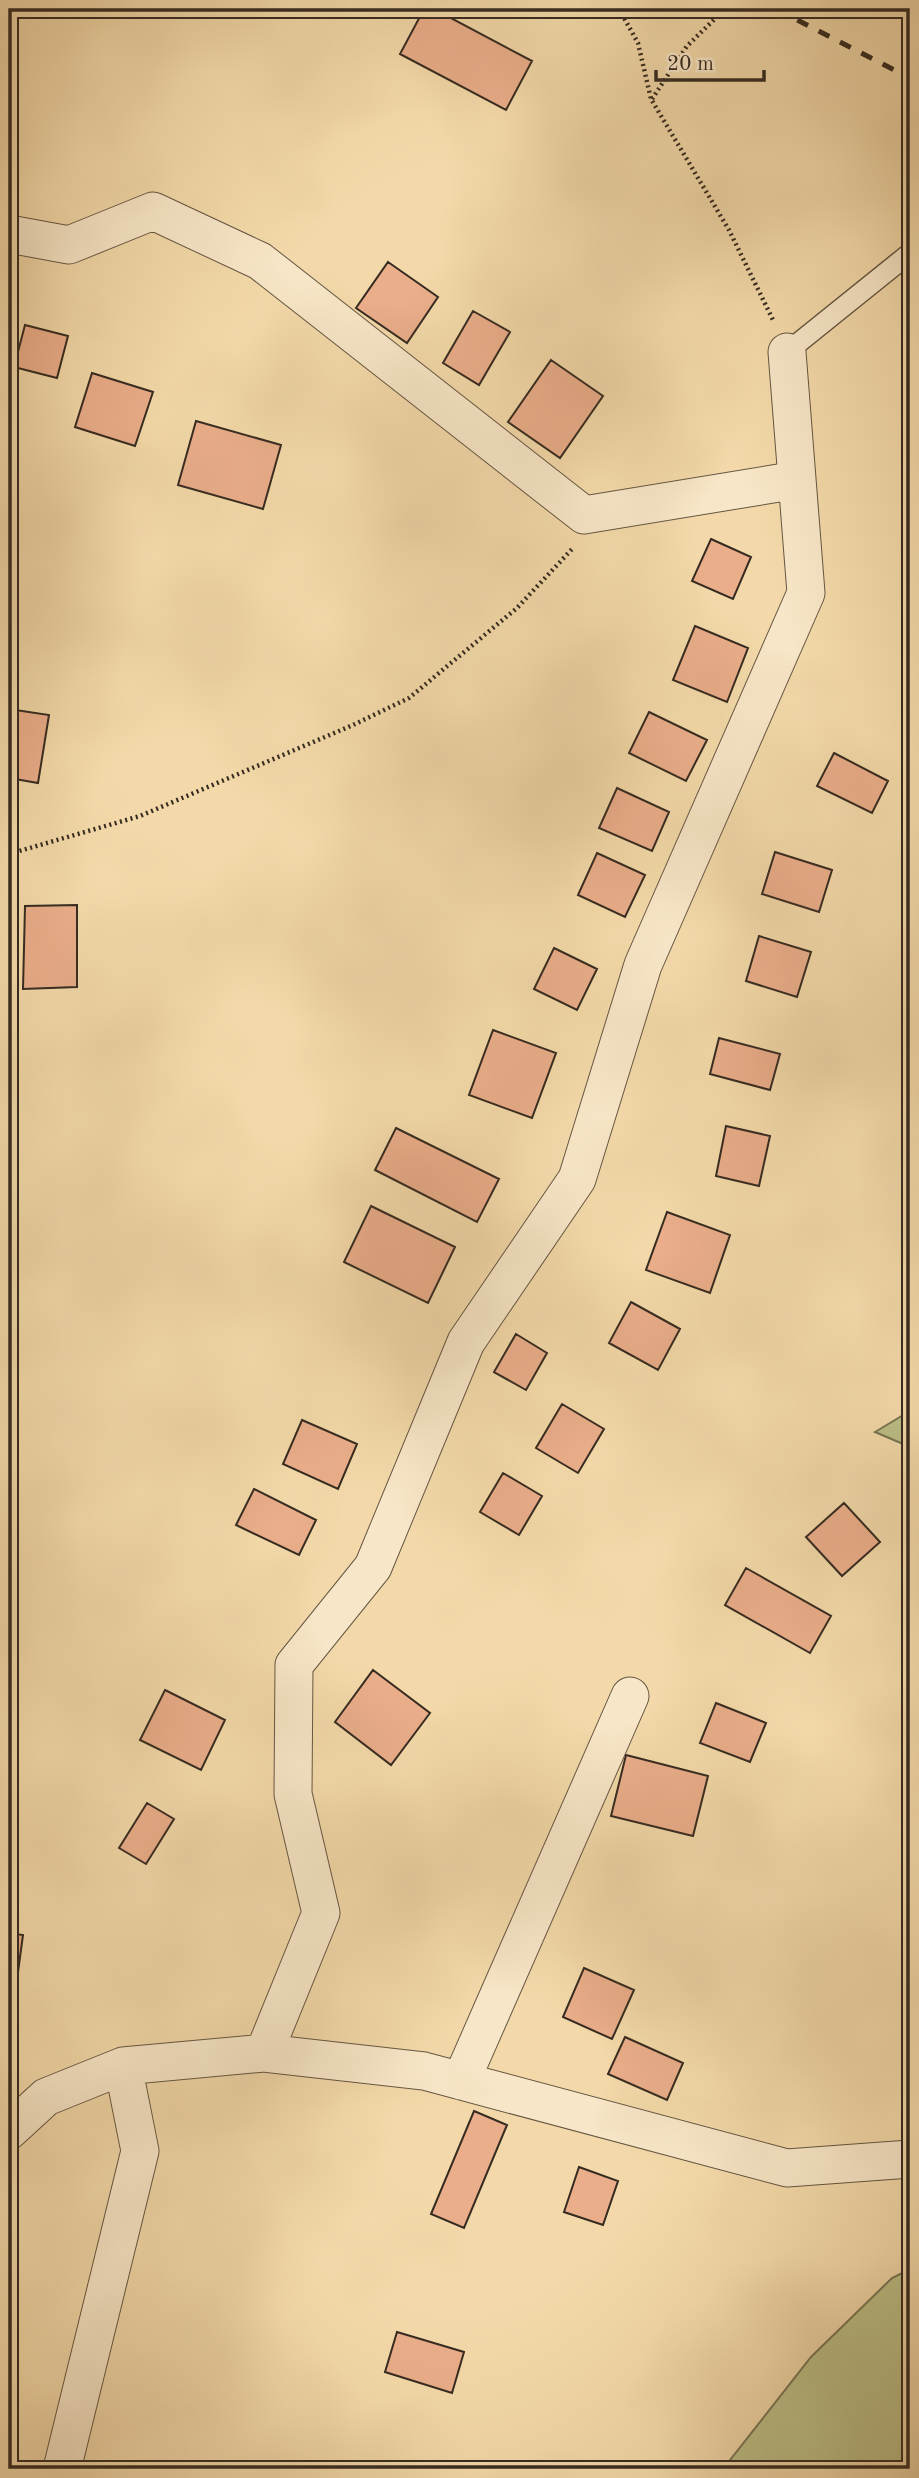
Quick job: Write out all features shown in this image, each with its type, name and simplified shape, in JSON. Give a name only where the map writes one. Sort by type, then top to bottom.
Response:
[{"type":"street","points":[[9,234],[69,246],[153,211],[260,261],[584,515],[797,480]]},
{"type":"street","points":[[264,2053],[321,1913],[293,1794],[294,1665],[373,1567],[466,1342],[578,1179],[643,965],[806,593],[787,352]]},
{"type":"street","points":[[461,2081],[630,1696]]},
{"type":"street","points":[[9,2131],[46,2097],[122,2066],[264,2053],[424,2071],[787,2168],[910,2159]]},
{"type":"street","points":[[62,2469],[140,2151],[122,2066]]},
{"type":"lane","points":[[787,352],[910,253]]},
{"type":"path","points":[[619,9],[638,43],[651,99],[729,230],[787,352]]},
{"type":"path","points":[[651,99],[687,46],[725,9]]},
{"type":"path","points":[[9,854],[140,816],[353,725],[409,698],[517,608],[580,541],[584,515]]},
{"type":"green space","points":[[910,1411],[910,1447],[875,1432]]},
{"type":"green space","points":[[910,2269],[910,2469],[723,2469],[811,2357],[892,2278]]},
{"type":"building","points":[[424,9],[434,9],[532,61],[506,110],[400,54]]},
{"type":"building","points":[[388,262],[438,297],[407,343],[356,308]]},
{"type":"building","points":[[473,311],[510,332],[479,385],[443,363]]},
{"type":"building","points":[[25,325],[68,336],[57,378],[14,367]]},
{"type":"building","points":[[551,360],[603,396],[560,458],[508,422]]},
{"type":"building","points":[[92,373],[153,392],[135,446],[75,427]]},
{"type":"building","points":[[196,421],[281,445],[263,509],[178,485]]},
{"type":"building","points":[[711,539],[751,557],[733,599],[692,581]]},
{"type":"building","points":[[695,626],[748,648],[727,702],[673,680]]},
{"type":"building","points":[[9,709],[49,715],[38,783],[9,778]]},
{"type":"building","points":[[649,712],[707,740],[686,781],[629,753]]},
{"type":"building","points":[[834,753],[888,781],[872,813],[817,786]]},
{"type":"building","points":[[617,788],[669,812],[652,851],[599,828]]},
{"type":"building","points":[[775,852],[832,870],[819,912],[762,894]]},
{"type":"building","points":[[597,853],[645,875],[625,917],[578,895]]},
{"type":"building","points":[[77,905],[77,987],[23,989],[25,906]]},
{"type":"building","points":[[759,936],[811,952],[797,997],[746,981]]},
{"type":"building","points":[[554,948],[597,969],[577,1010],[534,989]]},
{"type":"building","points":[[493,1030],[556,1053],[532,1118],[469,1095]]},
{"type":"building","points":[[719,1038],[780,1054],[770,1090],[710,1074]]},
{"type":"building","points":[[726,1126],[770,1136],[759,1186],[716,1176]]},
{"type":"building","points":[[396,1128],[499,1179],[477,1222],[375,1170]]},
{"type":"building","points":[[371,1206],[455,1247],[428,1303],[344,1262]]},
{"type":"building","points":[[667,1212],[730,1235],[710,1293],[646,1270]]},
{"type":"building","points":[[631,1302],[680,1329],[658,1370],[609,1343]]},
{"type":"building","points":[[516,1334],[547,1353],[526,1390],[494,1372]]},
{"type":"building","points":[[562,1404],[604,1429],[578,1473],[536,1448]]},
{"type":"building","points":[[302,1420],[357,1444],[338,1489],[283,1464]]},
{"type":"building","points":[[503,1473],[542,1496],[519,1535],[480,1512]]},
{"type":"building","points":[[254,1489],[316,1520],[299,1555],[236,1525]]},
{"type":"building","points":[[844,1503],[880,1542],[842,1576],[806,1537]]},
{"type":"building","points":[[746,1568],[831,1616],[810,1653],[725,1605]]},
{"type":"building","points":[[373,1670],[430,1713],[391,1765],[335,1722]]},
{"type":"building","points":[[165,1690],[225,1720],[201,1770],[140,1740]]},
{"type":"building","points":[[716,1703],[766,1723],[750,1762],[700,1743]]},
{"type":"building","points":[[626,1755],[708,1776],[693,1836],[611,1816]]},
{"type":"building","points":[[147,1803],[174,1819],[146,1864],[119,1848]]},
{"type":"building","points":[[9,1933],[23,1935],[9,2039]]},
{"type":"building","points":[[584,1968],[634,1990],[612,2039],[563,2017]]},
{"type":"building","points":[[625,2037],[683,2063],[667,2100],[608,2074]]},
{"type":"building","points":[[474,2111],[507,2125],[464,2228],[431,2214]]},
{"type":"building","points":[[579,2167],[618,2181],[603,2225],[564,2212]]},
{"type":"building","points":[[397,2332],[464,2352],[452,2393],[385,2372]]},
{"type":"railway","points":[[776,9],[910,78]]}]
